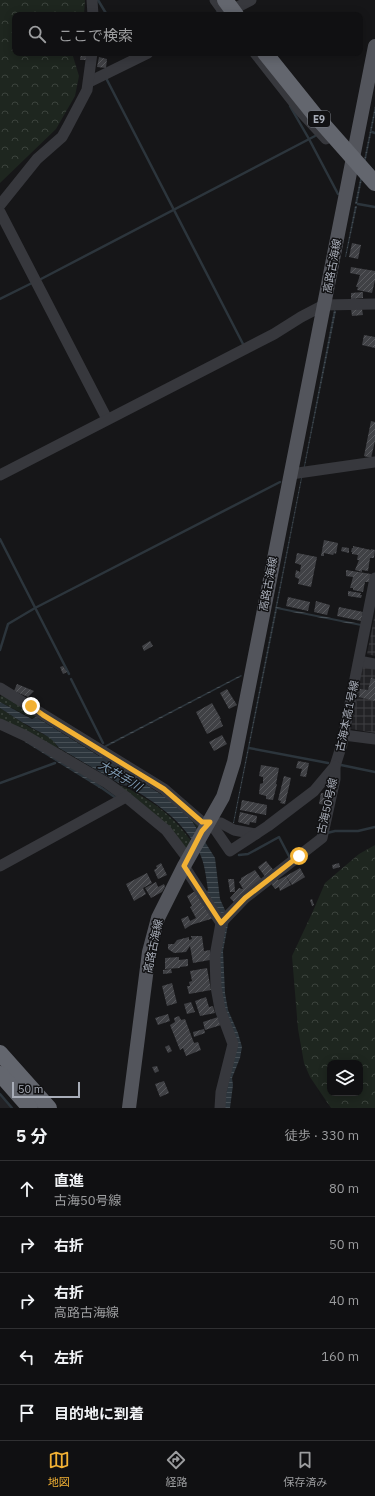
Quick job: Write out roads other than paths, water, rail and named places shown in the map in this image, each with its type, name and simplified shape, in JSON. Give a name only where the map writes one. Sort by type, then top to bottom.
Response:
[{"type":"highway","points":[[233,0],[242,12]]},
{"type":"highway","name":"E9","points":[[267,56],[314,114],[375,183]]},
{"type":"highway","name":"E9","points":[[275,56],[319,110],[375,172]]},
{"type":"highway","points":[[0,1053],[49,1108]]},
{"type":"highway","points":[[0,1074],[30,1108]]},
{"type":"main road","name":"高路古海線","points":[[129,1108],[149,952],[158,918],[188,859],[223,797],[234,762],[375,46]]},
{"type":"street","points":[[92,0],[93,12]]},
{"type":"street","points":[[215,0],[227,12],[251,0]]},
{"type":"street","points":[[0,205],[37,159],[62,137],[87,90],[92,56]]},
{"type":"street","points":[[89,82],[142,56]]},
{"type":"street","points":[[257,56],[302,113],[352,169]]},
{"type":"street","points":[[0,212],[107,420]]},
{"type":"street","points":[[0,475],[274,334],[324,305],[375,304]]},
{"type":"street","points":[[291,474],[375,462]]},
{"type":"street","name":"古海本高1号線","points":[[206,826],[230,851],[256,834],[314,791],[335,766],[344,735],[375,578]]},
{"type":"street","points":[[359,661],[375,664]]},
{"type":"street","points":[[1,690],[164,789],[206,826],[221,823],[234,830],[256,834]]},
{"type":"street","points":[[0,724],[26,736],[107,783],[166,830],[188,859],[221,923],[215,956],[216,987],[220,1009],[233,1044],[221,1092],[220,1108]]},
{"type":"street","points":[[344,735],[375,739]]},
{"type":"street","name":"古海50号線","points":[[221,923],[245,898],[322,838],[335,779],[335,766]]},
{"type":"street","points":[[0,866],[126,797]]},
{"type":"water","points":[[375,106],[375,114],[357,204],[355,204]]},
{"type":"water","points":[[355,206],[357,206],[345,257]]},
{"type":"water","points":[[334,310],[336,311],[303,471]]},
{"type":"water","points":[[302,473],[277,607],[361,624],[361,626],[277,609],[233,823]]},
{"type":"water","points":[[241,675],[242,676],[106,747],[104,746]]},
{"type":"water","name":"大井手川","points":[[0,702],[32,719],[36,717],[99,756],[101,755],[167,798],[192,821],[215,858],[220,899],[229,919],[223,951],[225,993],[228,1010],[238,1033],[242,1047],[240,1058],[232,1078],[233,1085],[230,1108],[223,1108],[234,1056],[224,1013],[216,961],[224,924],[206,892],[208,890],[204,866],[201,856],[193,841],[186,831],[159,806],[128,786],[122,785],[59,748],[49,737],[0,708]]},
{"type":"water","points":[[26,740],[100,785],[101,789],[25,742]]},
{"type":"waterway","points":[[98,0],[105,12]]},
{"type":"waterway","points":[[106,78],[243,344]]},
{"type":"waterway","points":[[290,106],[338,194]]},
{"type":"waterway","points":[[41,279],[315,136]]},
{"type":"waterway","points":[[358,204],[375,207]]},
{"type":"waterway","points":[[0,299],[32,283]]},
{"type":"waterway","points":[[0,650],[8,624],[35,608],[280,482]]},
{"type":"waterway","points":[[0,539],[69,674]]},
{"type":"waterway","points":[[71,679],[103,743]]},
{"type":"waterway","points":[[249,748],[328,763]]},
{"type":"waterway","points":[[0,783],[55,763]]},
{"type":"waterway","points":[[341,765],[375,772]]},
{"type":"waterway","points":[[99,786],[116,798]]},
{"type":"waterway","points":[[327,833],[335,831],[358,831],[375,827]]},
{"type":"waterway","points":[[239,855],[248,854],[279,837],[290,858],[291,857]]},
{"type":"waterway","points":[[0,1094],[12,1108]]}]
